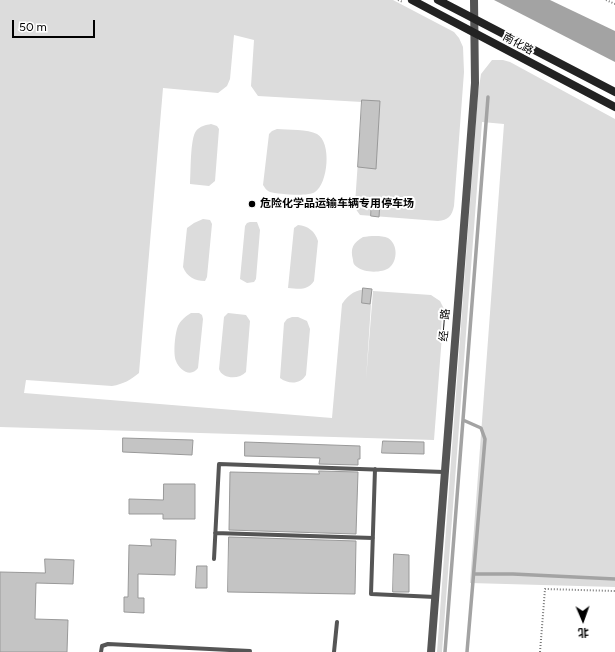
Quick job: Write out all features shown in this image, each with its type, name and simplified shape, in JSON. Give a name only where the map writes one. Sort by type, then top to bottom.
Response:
[{"type":"main road","name":"南化路","points":[[412,0],[615,107]]},
{"type":"main road","name":"南化路","points":[[438,0],[615,92]]},
{"type":"street","name":"经一路","points":[[431,652],[475,83],[474,0]]},
{"type":"lane","points":[[214,559],[218,464],[444,472]]},
{"type":"lane","points":[[375,469],[371,594],[435,597]]},
{"type":"lane","points":[[216,533],[373,538]]},
{"type":"lane","points":[[334,652],[337,622]]},
{"type":"lane","points":[[101,652],[102,646],[108,644],[250,651]]},
{"type":"path","points":[[606,0],[615,4]]},
{"type":"path","points":[[540,652],[545,589],[615,591]]},
{"type":"shaded area","points":[[0,0],[393,0],[454,32],[459,38],[463,47],[464,72],[454,206],[449,217],[438,221],[360,215],[355,208],[355,204],[362,102],[258,96],[251,86],[254,40],[234,35],[230,79],[227,86],[218,93],[163,88],[139,373],[127,381],[112,386],[26,380],[24,393],[332,418],[342,304],[345,300],[358,290],[372,289],[366,380],[373,291],[431,295],[440,301],[444,309],[434,440],[0,427]]},
{"type":"shaded area","points":[[494,0],[550,0],[615,31],[615,62]]},
{"type":"shaded area","points":[[492,60],[503,60],[510,62],[615,119],[615,587],[470,583],[504,124],[482,122],[442,652],[437,652],[478,94],[481,74]]},
{"type":"shaded area","points":[[211,124],[217,126],[219,129],[215,181],[209,186],[190,184],[194,135],[199,128]]},
{"type":"shaded area","points":[[277,129],[313,132],[322,138],[325,145],[326,154],[325,172],[323,181],[315,192],[300,195],[279,194],[270,192],[263,185],[269,134]]},
{"type":"shaded area","points":[[203,219],[210,220],[212,224],[207,277],[205,281],[192,278],[183,267],[187,228]]},
{"type":"shaded area","points":[[250,222],[257,222],[260,230],[256,279],[254,282],[247,283],[240,279],[245,226]]},
{"type":"shaded area","points":[[298,225],[311,230],[315,234],[318,241],[314,281],[306,288],[299,289],[288,288],[294,228]]},
{"type":"shaded area","points":[[382,236],[388,238],[394,244],[396,253],[394,261],[389,268],[382,271],[373,272],[360,269],[354,265],[352,249],[357,241],[363,237]]},
{"type":"shaded area","points":[[191,313],[199,313],[202,315],[203,319],[198,368],[189,373],[182,370],[178,364],[175,358],[175,349],[178,326],[183,319]]},
{"type":"shaded area","points":[[228,313],[246,315],[250,321],[246,372],[243,375],[235,377],[224,375],[219,369],[224,317]]},
{"type":"shaded area","points":[[298,317],[307,321],[310,329],[306,375],[301,381],[297,382],[290,382],[280,378],[284,323],[287,319]]},
{"type":"building","points":[[362,100],[380,101],[376,169],[358,167]]},
{"type":"building","points":[[372,201],[380,202],[379,217],[371,216]]},
{"type":"building","points":[[363,288],[372,289],[370,304],[362,303]]},
{"type":"building","points":[[123,438],[193,440],[192,455],[123,452]]},
{"type":"building","points":[[383,441],[424,442],[424,454],[382,453]]},
{"type":"building","points":[[245,442],[360,446],[360,459],[358,459],[358,465],[319,464],[320,458],[245,456]]},
{"type":"building","points":[[319,471],[358,472],[356,534],[229,530],[230,472],[319,474]]},
{"type":"building","points":[[164,484],[195,484],[195,519],[163,519],[163,514],[129,514],[129,499],[163,500]]},
{"type":"building","points":[[229,537],[356,541],[355,594],[228,592]]},
{"type":"building","points":[[151,539],[176,540],[175,575],[138,574],[138,598],[144,598],[144,613],[124,612],[124,597],[128,597],[129,545],[151,546]]},
{"type":"building","points":[[394,554],[409,555],[409,592],[393,592]]},
{"type":"building","points":[[45,559],[74,560],[73,584],[36,583],[35,619],[68,620],[67,652],[0,652],[0,572],[45,573]]},
{"type":"building","points":[[197,566],[207,566],[207,588],[196,588]]},
{"type":"waterway","points":[[445,652],[488,97]]},
{"type":"waterway","points":[[463,420],[481,428],[485,439],[467,652]]},
{"type":"waterway","points":[[474,574],[513,574],[615,579]]},
{"type":"place","name":"危险化学品运输车辆专用停车场","points":[[252,204]]}]
